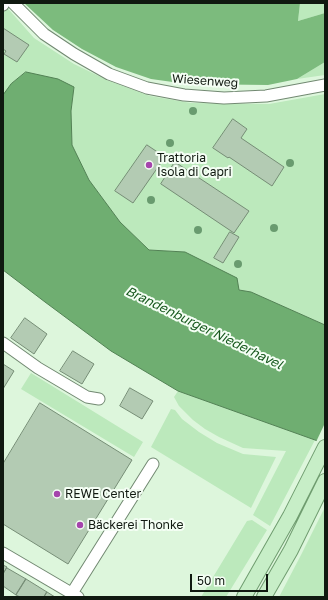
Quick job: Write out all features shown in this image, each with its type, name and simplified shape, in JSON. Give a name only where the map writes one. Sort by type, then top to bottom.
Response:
[{"type":"main road","points":[[244,597],[290,516],[325,447]]},
{"type":"main road","points":[[264,597],[291,550],[325,481]]},
{"type":"street","name":"Wiesenweg","points":[[13,3],[44,34],[74,54],[109,74],[147,88],[184,95],[224,98],[266,96],[325,85]]},
{"type":"street","points":[[3,343],[38,368],[88,398],[99,399]]},
{"type":"street","points":[[3,553],[75,595],[153,464]]},
{"type":"shaded area","points":[[3,3],[34,38],[74,64],[109,81],[150,96],[191,103],[269,104],[325,94],[325,325],[251,292],[238,290],[185,252],[149,250],[120,222],[89,180],[72,145],[71,111],[74,87],[3,95]]},
{"type":"shaded area","points":[[24,3],[300,3],[298,21],[325,13],[325,62],[297,79],[268,85],[187,84],[151,79],[116,67],[82,49],[53,30]]},
{"type":"shaded area","points":[[300,3],[325,3],[325,13],[298,21]]},
{"type":"shaded area","points":[[325,62],[325,75],[297,79]]},
{"type":"shaded area","points":[[31,373],[143,442],[134,457],[21,389]]},
{"type":"shaded area","points":[[178,391],[315,440],[270,526],[253,515],[286,451],[243,448],[219,437],[193,420],[179,406],[174,397]]},
{"type":"shaded area","points":[[171,409],[175,410],[182,419],[199,432],[217,443],[243,454],[276,457],[251,508],[151,447]]},
{"type":"shaded area","points":[[325,507],[325,597],[279,597],[301,555]]},
{"type":"shaded area","points":[[252,520],[267,530],[226,597],[201,597],[247,521]]},
{"type":"water","name":"Brandenburger Niederhavel","points":[[26,72],[58,79],[74,87],[71,111],[72,145],[89,180],[120,222],[149,250],[185,252],[237,278],[239,290],[251,292],[325,325],[325,444],[178,391],[111,351],[3,270],[3,95],[11,84]]},
{"type":"pier","points":[[325,423],[325,446],[316,442]]},
{"type":"building","points":[[3,28],[29,45],[17,62],[4,54],[6,51],[3,49]]},
{"type":"building","points":[[233,119],[247,129],[241,138],[284,167],[272,186],[213,148]]},
{"type":"building","points":[[147,145],[165,157],[133,203],[115,191]]},
{"type":"building","points":[[175,162],[249,211],[234,233],[161,184]]},
{"type":"building","points":[[230,232],[239,237],[223,263],[214,258]]},
{"type":"building","points":[[25,318],[47,334],[34,354],[11,338]]},
{"type":"building","points":[[73,351],[94,364],[82,384],[60,371]]},
{"type":"building","points":[[3,364],[14,371],[3,389]]},
{"type":"building","points":[[130,388],[153,401],[142,419],[120,406]]},
{"type":"building","name":"REWE Center","points":[[40,403],[132,460],[68,564],[3,524],[3,464]]},
{"type":"building","points":[[3,565],[7,567],[3,574]]},
{"type":"building","points":[[7,568],[26,579],[16,595],[3,586],[3,574]]},
{"type":"building","points":[[26,579],[47,592],[44,597],[20,597],[16,595]]},
{"type":"building","points":[[47,592],[55,597],[44,597]]},
{"type":"place","name":"Trattoria Isola di Capri","points":[[149,165]]},
{"type":"place","name":"REWE Center","points":[[57,494]]},
{"type":"place","name":"Bäckerei Thonke","points":[[80,525]]}]
